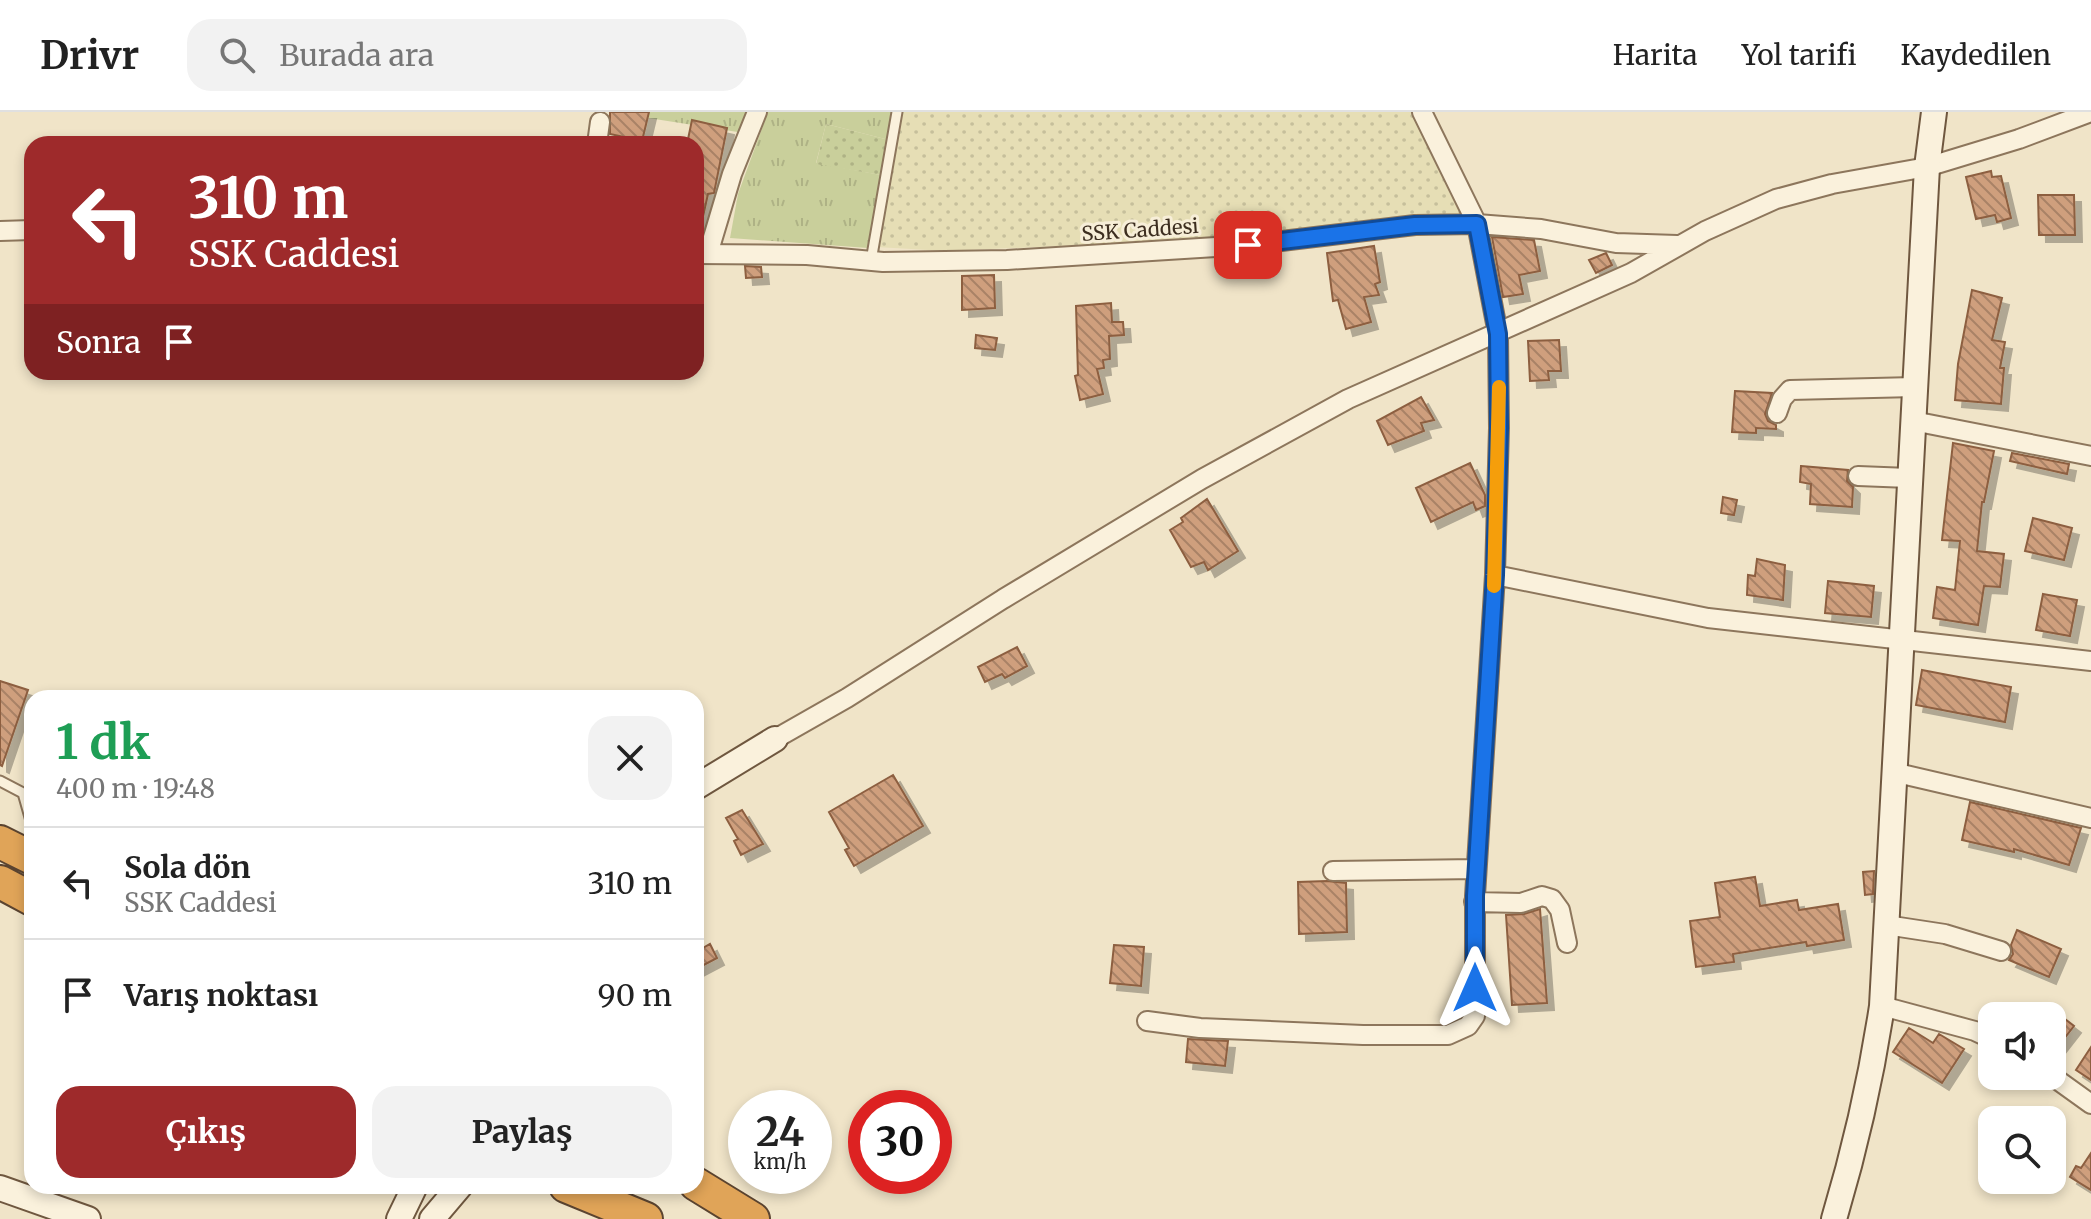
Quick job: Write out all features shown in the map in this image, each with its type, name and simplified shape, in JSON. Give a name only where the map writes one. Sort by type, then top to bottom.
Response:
[{"type":"highway","points":[[0,842],[24,854]]},
{"type":"highway","points":[[0,882],[24,895]]},
{"type":"highway","points":[[704,1189],[753,1219]]},
{"type":"highway","points":[[585,1194],[646,1219]]},
{"type":"street","points":[[704,249],[757,112]]},
{"type":"street","points":[[1147,1021],[1200,1028],[1448,1035],[1468,1026],[1475,1016],[1474,902],[1495,575],[1498,334],[1477,224],[1422,112]]},
{"type":"street","points":[[1834,1219],[1852,1159],[1882,1006],[1927,167],[1934,112]]},
{"type":"street","points":[[704,782],[847,698],[1003,599],[1229,465],[1348,399],[1631,273],[1705,231],[1776,199],[1832,184],[1927,167],[2019,139],[2091,112]]},
{"type":"street","points":[[598,136],[600,122]]},
{"type":"street","name":"SSK Caddesi","points":[[704,254],[969,262],[1248,245],[1415,225],[1477,224],[1541,229],[1616,243],[1680,245]]},
{"type":"street","points":[[0,231],[24,230]]},
{"type":"street","points":[[1777,413],[1782,399],[1790,390],[1915,387]]},
{"type":"street","points":[[1913,421],[2091,456]]},
{"type":"street","points":[[1858,476],[1909,478]]},
{"type":"street","points":[[1495,575],[1708,618],[1900,637],[2091,661]]},
{"type":"street","points":[[1893,772],[2091,818]]},
{"type":"street","points":[[1333,871],[1476,869]]},
{"type":"street","points":[[1474,902],[1521,903],[1542,896],[1552,899],[1560,910],[1567,943]]},
{"type":"street","points":[[1886,925],[1945,934],[2001,951]]},
{"type":"street","points":[[1882,1006],[1978,1032]]},
{"type":"street","points":[[2066,1086],[2091,1104]]},
{"type":"street","points":[[0,1188],[88,1219]]},
{"type":"street","points":[[399,1219],[411,1194]]},
{"type":"street","points":[[432,1219],[453,1194]]},
{"type":"lane","points":[[871,261],[897,112]]},
{"type":"lane","points":[[0,781],[24,794]]},
{"type":"shaded area","points":[[900,112],[1415,112],[1463,217],[1152,242],[946,251],[876,247]]},
{"type":"green space","points":[[610,112],[750,112],[744,133]]},
{"type":"green space","points":[[768,112],[895,112],[889,140],[826,124],[816,163],[881,175],[868,248],[730,238],[738,194]]},
{"type":"green space","points":[[826,124],[889,140],[881,175],[816,164]]},
{"type":"building","points":[[610,112],[649,112],[643,136],[610,134]]},
{"type":"building","points":[[692,120],[727,128],[714,193],[708,194],[704,212],[704,136],[689,136]]},
{"type":"building","points":[[1991,171],[1992,177],[2001,176],[2011,218],[1997,222],[1995,215],[1976,219],[1966,177]]},
{"type":"building","points":[[2038,195],[2074,195],[2075,235],[2039,235]]},
{"type":"building","points":[[1492,237],[1534,240],[1540,271],[1519,275],[1523,294],[1503,297]]},
{"type":"building","points":[[1374,246],[1380,282],[1375,284],[1379,295],[1364,297],[1371,322],[1346,329],[1338,300],[1333,301],[1327,253]]},
{"type":"building","points":[[1606,253],[1612,265],[1596,273],[1589,260]]},
{"type":"building","points":[[745,266],[761,267],[762,277],[746,278]]},
{"type":"building","points":[[994,275],[995,308],[962,310],[962,276]]},
{"type":"building","points":[[1972,290],[2002,298],[1992,340],[2005,342],[2000,368],[2004,368],[2001,404],[1955,400],[1958,364]]},
{"type":"building","points":[[1111,303],[1112,322],[1123,322],[1124,335],[1109,336],[1110,359],[1103,360],[1104,368],[1097,369],[1103,394],[1080,400],[1075,376],[1078,375],[1076,306]]},
{"type":"building","points":[[976,335],[997,338],[995,350],[975,348]]},
{"type":"building","points":[[1559,340],[1561,371],[1548,371],[1549,380],[1530,381],[1528,341]]},
{"type":"building","points":[[1735,391],[1772,393],[1765,414],[1776,429],[1756,428],[1756,433],[1732,432]]},
{"type":"building","points":[[1421,397],[1434,420],[1421,423],[1424,431],[1388,445],[1377,421]]},
{"type":"building","points":[[1953,443],[1994,451],[1982,502],[1977,551],[2004,554],[2000,587],[1984,586],[1978,625],[1933,618],[1937,587],[1955,590],[1960,541],[1942,540]]},
{"type":"building","points":[[2012,453],[2069,464],[2067,474],[2010,461]]},
{"type":"building","points":[[1470,463],[1485,495],[1485,506],[1476,510],[1473,502],[1431,522],[1416,488]]},
{"type":"building","points":[[1801,466],[1848,470],[1847,481],[1853,487],[1852,507],[1810,504],[1811,484],[1800,482]]},
{"type":"building","points":[[1723,497],[1737,500],[1734,515],[1721,513]]},
{"type":"building","points":[[1207,499],[1238,551],[1208,570],[1204,562],[1191,567],[1170,530]]},
{"type":"building","points":[[2033,518],[2072,528],[2064,560],[2025,551]]},
{"type":"building","points":[[1757,559],[1785,565],[1783,600],[1747,595],[1748,575],[1755,576]]},
{"type":"building","points":[[1828,581],[1874,586],[1871,617],[1825,613]]},
{"type":"building","points":[[2043,594],[2077,600],[2070,636],[2036,630]]},
{"type":"building","points":[[1017,647],[1027,666],[1005,678],[1002,674],[985,682],[978,667]]},
{"type":"building","points":[[1922,670],[2011,687],[2005,722],[1916,705]]},
{"type":"building","points":[[0,681],[28,690],[24,690],[24,702],[0,765]]},
{"type":"building","points":[[893,775],[923,826],[854,866],[845,850],[849,848],[829,812]]},
{"type":"building","points":[[1970,802],[2081,828],[2069,865],[2014,849],[2014,852],[1962,840]]},
{"type":"building","points":[[742,810],[763,844],[741,855],[734,841],[738,839],[726,818]]},
{"type":"building","points":[[1874,871],[1873,894],[1865,895],[1863,872]]},
{"type":"building","points":[[1755,877],[1760,906],[1797,900],[1799,910],[1838,904],[1844,940],[1807,946],[1806,942],[1733,954],[1734,962],[1696,967],[1690,921],[1720,917],[1715,883]]},
{"type":"building","points":[[1298,882],[1346,883],[1347,932],[1299,934]]},
{"type":"building","points":[[1540,909],[1547,1003],[1512,1005],[1506,915]]},
{"type":"building","points":[[2017,930],[2061,949],[2049,977],[2009,960]]},
{"type":"building","points":[[710,944],[717,958],[704,965],[704,947]]},
{"type":"building","points":[[1114,945],[1144,947],[1141,986],[1110,983]]},
{"type":"building","points":[[2066,1020],[2074,1026],[2066,1036]]},
{"type":"building","points":[[1909,1028],[1933,1043],[1939,1034],[1964,1049],[1942,1083],[1893,1052]]},
{"type":"building","points":[[1188,1039],[1228,1041],[1225,1066],[1186,1062]]},
{"type":"building","points":[[2091,1047],[2091,1080],[2076,1070]]},
{"type":"building","points":[[2091,1153],[2091,1190],[2070,1177],[2076,1166],[2081,1168]]},
{"type":"slow traffic","points":[[1494,586],[1499,387]]},
{"type":"route","points":[[1248,245],[1415,225],[1477,224],[1498,334],[1499,428],[1495,575],[1475,896],[1475,988]]}]
